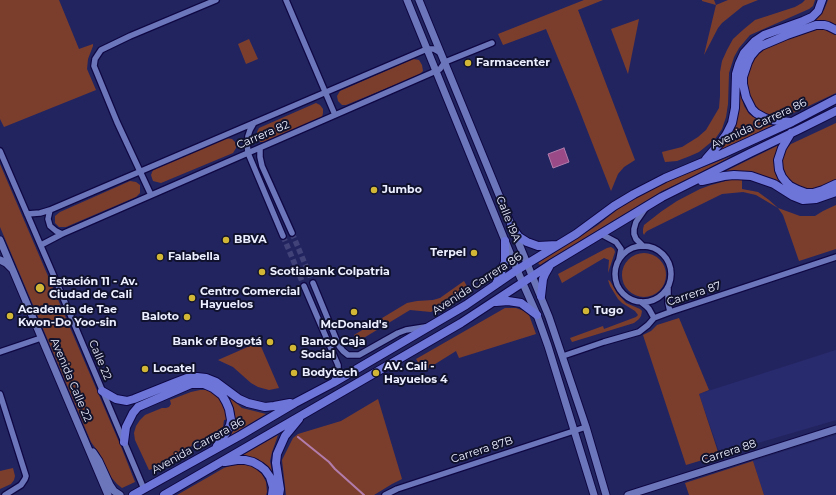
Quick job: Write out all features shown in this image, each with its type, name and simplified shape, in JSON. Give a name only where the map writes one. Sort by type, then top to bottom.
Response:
[{"type":"main road","points":[[702,162],[719,145],[732,123],[736,100],[736,74],[744,53],[755,41],[764,35],[803,21],[812,16],[818,11],[822,0]]},
{"type":"main road","points":[[794,121],[771,120],[756,113],[752,108],[746,97],[743,84],[743,77],[748,62],[751,56],[761,46],[787,35],[816,25],[824,25],[836,30]]},
{"type":"main road","name":"Avenida Carrera 86","points":[[133,495],[333,383],[466,305],[517,270],[576,234],[614,206],[634,194],[657,182],[794,121],[836,99]]},
{"type":"main road","name":"Avenida Carrera 86","points":[[164,495],[302,414],[445,333],[522,282],[648,205],[836,111]]},
{"type":"main road","points":[[791,133],[782,148],[778,160],[779,170],[786,182],[790,186],[806,193],[813,193],[823,190],[836,184]]},
{"type":"main road","points":[[686,185],[724,176],[742,175],[765,180],[803,200],[816,200],[836,192]]},
{"type":"main road","points":[[512,226],[519,237],[532,245],[558,245]]},
{"type":"main road","points":[[495,285],[504,262],[505,241]]},
{"type":"main road","points":[[541,296],[543,279],[551,264]]},
{"type":"main road","points":[[493,302],[508,301],[521,303],[537,315]]},
{"type":"main road","points":[[102,391],[116,399],[127,401],[187,378],[197,377],[206,378],[216,382],[239,399],[248,403],[265,407],[295,403]]},
{"type":"main road","points":[[124,442],[126,428],[133,412],[138,407],[192,384],[204,384],[213,388],[222,395],[229,409],[231,420],[224,437],[215,449]]},
{"type":"main road","points":[[279,495],[280,489],[276,463],[277,454],[285,436],[302,414]]},
{"type":"main road","points":[[219,464],[234,460],[245,460],[260,466],[270,477],[273,487],[272,495]]},
{"type":"street","points":[[151,195],[117,122],[94,66],[95,59],[101,50],[216,0]]},
{"type":"street","points":[[286,0],[335,116]]},
{"type":"street","name":"Calle 19A","points":[[407,0],[505,241],[537,315],[575,430],[594,495]]},
{"type":"street","name":"Calle 19A","points":[[420,0],[555,332],[586,427],[606,495]]},
{"type":"street","name":"Carrera 82","points":[[41,245],[62,234],[151,195],[436,72],[445,62],[492,42]]},
{"type":"street","points":[[427,49],[434,49],[441,53]]},
{"type":"street","name":"Carrera 82","points":[[27,214],[40,213],[50,210],[427,49]]},
{"type":"street","points":[[255,123],[248,136],[248,153],[283,236]]},
{"type":"street","points":[[260,148],[262,166],[292,233]]},
{"type":"street","name":"Calle 22","points":[[0,151],[144,489]]},
{"type":"street","points":[[643,246],[636,239],[634,229],[636,222],[648,205]]},
{"type":"street","points":[[50,210],[48,219],[50,226],[62,234]]},
{"type":"street","points":[[601,234],[616,242],[620,247],[621,252],[615,273],[618,287],[627,298],[634,301],[649,302],[663,294],[668,288]]},
{"type":"street","name":"Avenida Calle 22","points":[[0,240],[108,495]]},
{"type":"street","points":[[618,261],[629,250],[636,247],[643,246],[658,250],[668,261],[671,268],[668,288],[668,303],[670,312]]},
{"type":"street","name":"Carrera 87","points":[[562,356],[639,332],[654,318],[670,312],[836,257]]},
{"type":"street","points":[[0,260],[6,263],[13,271]]},
{"type":"street","points":[[313,283],[339,346],[348,355],[359,355],[391,336],[406,330],[431,326]]},
{"type":"street","points":[[304,286],[338,365],[338,372],[333,383]]},
{"type":"street","points":[[641,302],[649,309],[654,318]]},
{"type":"street","points":[[0,352],[41,338]]},
{"type":"street","points":[[0,394],[25,472],[25,479],[21,485],[5,495]]},
{"type":"street","name":"Carrera 87B","points":[[385,495],[397,489],[586,427]]},
{"type":"street","name":"Carrera 88","points":[[628,495],[836,429]]},
{"type":"street","name":"Avenida Calle 22","points":[[85,440],[99,460],[110,485],[114,491],[120,495]]},
{"type":"shaded area","points":[[0,0],[59,0],[79,49],[93,44],[88,59],[87,69],[96,90],[4,127],[0,119]]},
{"type":"shaded area","points":[[584,0],[603,0],[578,10],[635,160],[624,167],[618,174],[611,191],[546,29],[503,45],[498,34]]},
{"type":"shaded area","points":[[714,0],[716,5],[702,1]]},
{"type":"shaded area","points":[[728,0],[758,0],[743,6],[722,23],[704,55],[716,5]]},
{"type":"shaded area","points":[[805,0],[815,0],[813,6],[750,35],[739,48],[734,57],[729,73],[726,117],[722,129],[715,139],[699,152],[677,161],[665,162],[662,152],[682,147],[698,137],[706,130],[719,108],[720,72],[722,61],[733,39],[755,20],[795,7]]},
{"type":"shaded area","points":[[828,0],[836,0],[836,25],[819,22],[808,23],[824,10]]},
{"type":"shaded area","points":[[639,19],[628,74],[611,29]]},
{"type":"shaded area","points":[[818,27],[831,30],[836,34],[836,93],[796,112],[781,116],[770,115],[759,110],[750,99],[746,87],[747,71],[759,52],[767,46]]},
{"type":"shaded area","points":[[249,39],[258,59],[246,64],[238,44]]},
{"type":"shaded area","points":[[413,59],[419,60],[422,65],[423,71],[419,75],[346,105],[342,105],[338,101],[337,96],[340,91]]},
{"type":"shaded area","points":[[740,92],[744,106],[749,114],[760,121],[773,125],[718,152],[736,123]]},
{"type":"shaded area","points":[[316,103],[323,109],[322,117],[265,142],[260,142],[257,132],[259,128]]},
{"type":"shaded area","points":[[836,123],[836,180],[815,189],[796,186],[785,174],[782,158],[785,150],[791,144]]},
{"type":"shaded area","points":[[226,138],[232,139],[235,142],[236,148],[233,153],[161,183],[153,181],[151,175],[156,167]]},
{"type":"shaded area","points":[[781,144],[775,158],[774,167],[776,175],[782,184],[771,178],[753,173],[726,171]]},
{"type":"shaded area","points":[[564,148],[569,162],[553,168],[548,154]]},
{"type":"shaded area","points":[[732,156],[662,191],[540,265],[538,263],[598,225],[618,209],[663,183]]},
{"type":"shaded area","points":[[0,164],[135,482],[122,488],[111,477],[99,453],[91,442],[0,227]]},
{"type":"shaded area","points":[[733,179],[742,179],[742,189],[758,192],[778,208],[756,195],[743,192],[722,194],[647,231],[644,235],[644,225],[677,201],[700,189]]},
{"type":"shaded area","points":[[130,181],[136,182],[140,185],[140,193],[136,197],[66,227],[59,227],[55,223],[55,216],[60,212]]},
{"type":"shaded area","points":[[836,205],[836,249],[799,261],[783,215],[778,208],[800,216],[815,216]]},
{"type":"shaded area","points":[[611,247],[615,252],[608,273],[609,260],[604,258],[562,283],[558,274]]},
{"type":"shaded area","points":[[640,253],[648,253],[660,259],[666,271],[666,279],[660,291],[648,297],[640,297],[628,291],[622,279],[622,271],[628,259]]},
{"type":"shaded area","points":[[608,280],[626,303],[642,311],[641,316],[634,323],[572,342],[570,338],[603,326],[604,329],[638,315],[635,311],[618,299]]},
{"type":"shaded area","points":[[464,281],[468,288],[431,312],[410,310],[357,342],[354,335],[407,303],[440,298]]},
{"type":"shaded area","points":[[505,308],[516,308],[529,315],[536,334],[459,358],[456,351],[424,371],[416,359]]},
{"type":"shaded area","points":[[679,318],[709,390],[699,394],[719,455],[686,465],[643,335],[651,331],[657,325]]},
{"type":"shaded area","points":[[259,342],[279,388],[269,390],[258,387],[251,383],[233,367],[218,360]]},
{"type":"shaded area","points":[[836,350],[836,420],[720,454],[699,394]]},
{"type":"shaded area","points":[[200,390],[207,390],[220,398],[225,404],[229,419],[224,420],[223,427],[188,448],[176,459],[149,470],[135,440],[134,433],[136,426],[145,415],[162,408],[169,407],[171,404],[170,400]]},
{"type":"shaded area","points":[[229,397],[242,408],[266,414],[231,435],[234,429],[235,414]]},
{"type":"shaded area","points":[[378,399],[402,479],[374,495],[286,495],[282,460],[293,438],[298,434],[341,421]]},
{"type":"shaded area","points":[[278,435],[270,461],[272,472],[258,459],[243,455]]},
{"type":"shaded area","points":[[836,435],[836,495],[764,495],[753,461]]},
{"type":"shaded area","points":[[753,461],[764,495],[689,495],[685,483]]},
{"type":"shaded area","points":[[243,463],[251,465],[262,474],[266,482],[266,495],[177,495],[224,468]]},
{"type":"shaded area","points":[[13,468],[15,476],[14,480],[11,484],[0,489],[0,471]]},
{"type":"waterway","points":[[298,437],[329,462],[364,495]]},
{"type":"tunnel","points":[[292,233],[313,283]]},
{"type":"tunnel","points":[[283,236],[304,286]]},
{"type":"place","name":"Farmacenter","points":[[468,63]]},
{"type":"place","name":"Jumbo","points":[[374,190]]},
{"type":"place","name":"BBVA","points":[[226,240]]},
{"type":"place","name":"Terpel","points":[[474,253]]},
{"type":"place","name":"Falabella","points":[[160,257]]},
{"type":"place","name":"Scotiabank Colpatria","points":[[262,272]]},
{"type":"place","name":"Estación 11 - Av. Ciudad de Cali","points":[[40,288]]},
{"type":"place","name":"Centro Comercial Hayuelos","points":[[192,298]]},
{"type":"place","name":"Tugo","points":[[586,311]]},
{"type":"place","name":"McDonald's","points":[[354,312]]},
{"type":"place","name":"Academia de Tae Kwon-Do Yoo-sin","points":[[10,316]]},
{"type":"place","name":"Baloto","points":[[187,317]]},
{"type":"place","name":"Bank of Bogotá","points":[[270,342]]},
{"type":"place","name":"Banco Caja Social","points":[[293,348]]},
{"type":"place","name":"Locatel","points":[[145,369]]},
{"type":"place","name":"Bodytech","points":[[294,373]]},
{"type":"place","name":"AV. Cali - Hayuelos 4","points":[[376,373]]}]
